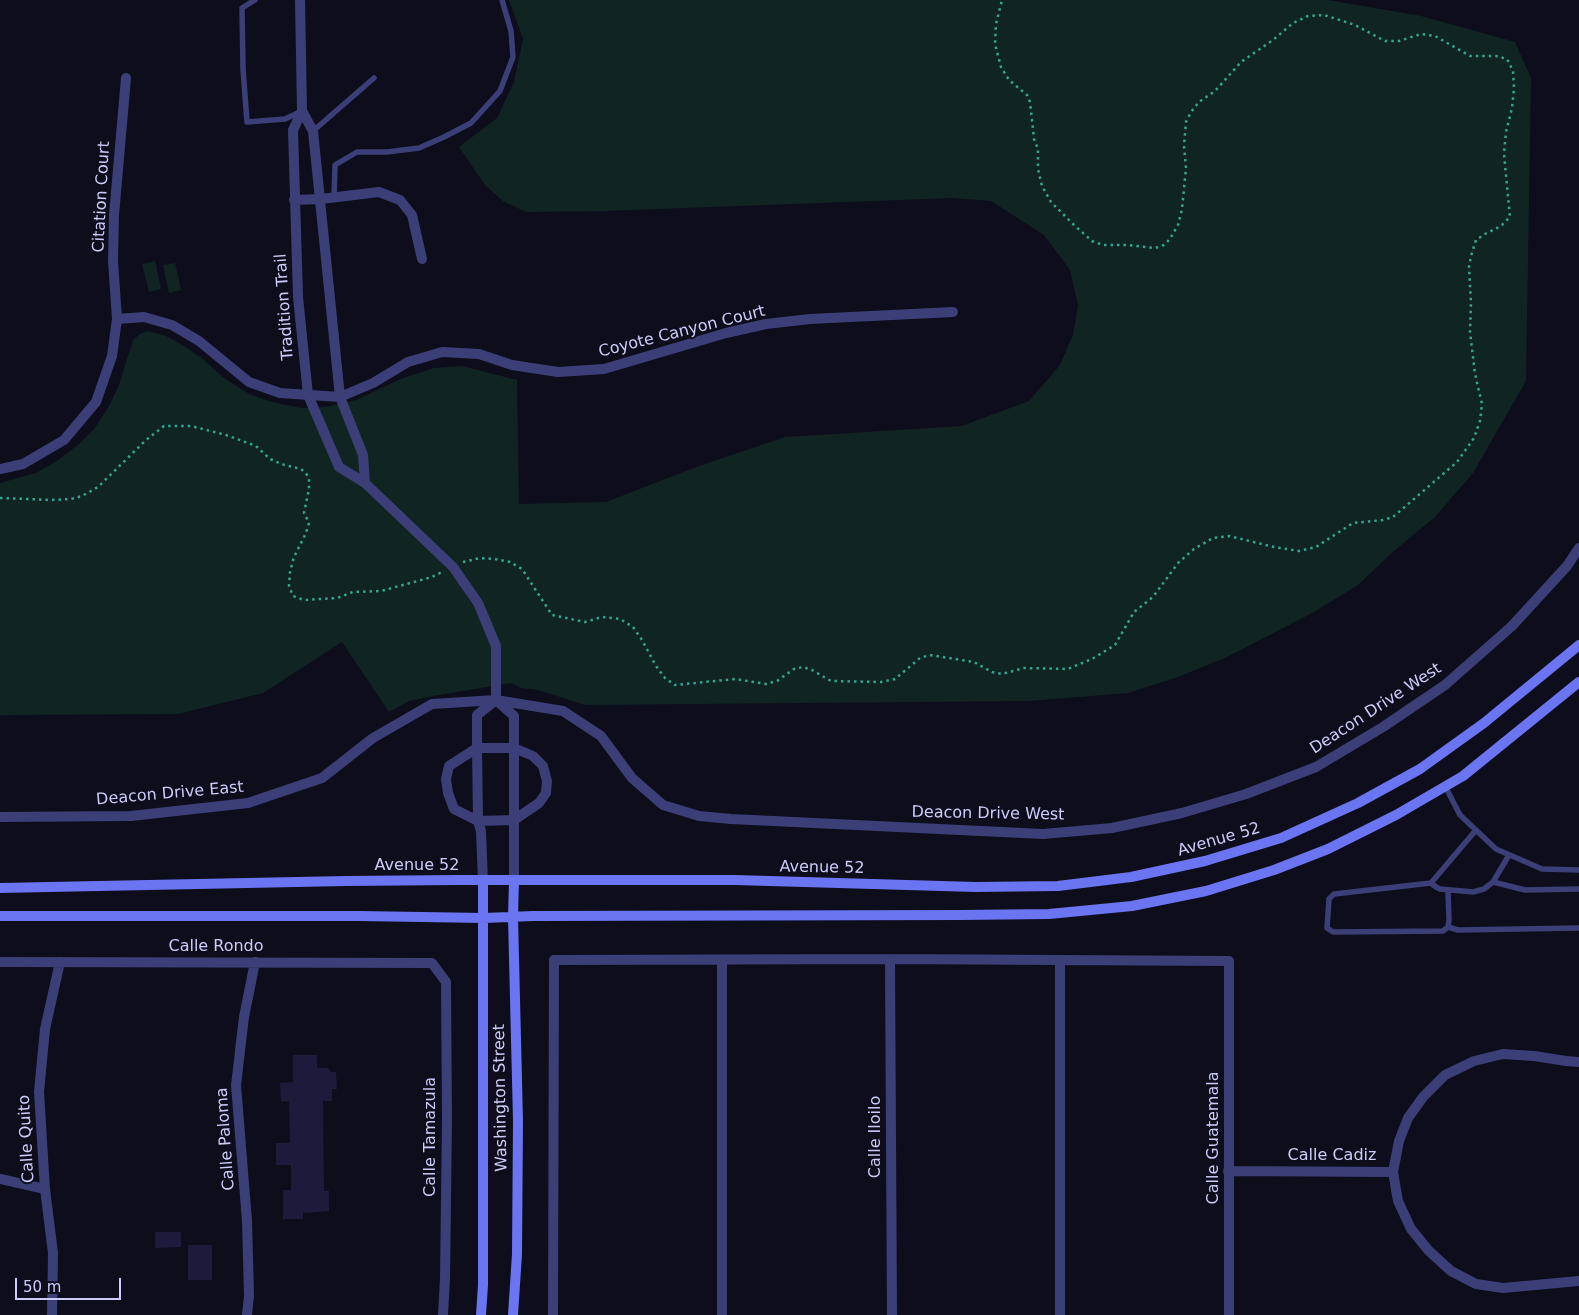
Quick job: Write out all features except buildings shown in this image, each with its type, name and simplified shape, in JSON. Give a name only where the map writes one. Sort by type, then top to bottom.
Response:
[{"type":"main road","name":"Avenue 52","points":[[0,888],[336,881],[514,880],[735,880],[976,887],[1058,886],[1131,877],[1205,861],[1281,838],[1358,803],[1420,770],[1484,723],[1579,645]]},
{"type":"main road","points":[[0,916],[484,918],[1049,914],[1132,906],[1206,891],[1274,870],[1328,849],[1396,816],[1463,776],[1579,682]]},
{"type":"main road","name":"Washington Street","points":[[513,1315],[517,1254],[518,1121],[513,917],[514,880]]},
{"type":"main road","name":"Washington Street","points":[[480,1315],[483,1285],[483,881]]},
{"type":"street","name":"Tradition Trail","points":[[300,0],[302,111],[293,130],[294,200],[298,297],[308,395],[340,467],[364,483],[453,566],[478,603],[496,646],[496,700]]},
{"type":"street","name":"Citation Court","points":[[0,469],[23,464],[64,440],[96,402],[112,356],[116,318],[113,261],[114,224],[126,78]]},
{"type":"street","name":"Tradition Trail","points":[[302,111],[313,131],[340,397],[363,455],[364,483]]},
{"type":"street","points":[[294,200],[379,192],[400,200],[412,215],[422,259]]},
{"type":"street","name":"Coyote Canyon Court","points":[[340,397],[373,383],[408,362],[442,352],[479,354],[512,365],[558,372],[604,368],[726,333],[766,324],[810,319],[953,312]]},
{"type":"street","points":[[116,318],[144,317],[172,325],[199,341],[249,382],[280,393],[340,397]]},
{"type":"street","name":"Deacon Drive West","points":[[496,700],[563,711],[601,736],[632,778],[663,805],[699,816],[1043,834],[1112,828],[1182,813],[1246,794],[1316,767],[1445,686],[1504,632],[1567,566],[1579,548]]},
{"type":"street","points":[[483,881],[481,831],[478,821],[477,716],[496,700],[514,716],[514,880]]},
{"type":"street","name":"Deacon Drive East","points":[[0,817],[131,816],[248,803],[322,778],[373,738],[432,704],[496,700]]},
{"type":"street","points":[[477,748],[514,748],[533,756],[543,766],[547,781],[546,793],[539,804],[514,820],[478,821],[454,809],[448,793],[446,779],[449,766],[477,748]]},
{"type":"street","points":[[553,1315],[554,960],[1060,960],[1060,1315]]},
{"type":"street","points":[[722,960],[722,1315]]},
{"type":"street","name":"Calle Iloilo","points":[[890,960],[892,1315]]},
{"type":"street","name":"Calle Guatemala","points":[[1060,960],[1229,961],[1229,1315]]},
{"type":"street","name":"Calle Rondo","points":[[0,962],[432,963]]},
{"type":"street","name":"Calle Quito","points":[[52,1315],[53,1253],[44,1189],[39,1092],[45,1029],[60,962]]},
{"type":"street","name":"Calle Paloma","points":[[247,1315],[249,1296],[247,1221],[236,1086],[244,1017],[255,962]]},
{"type":"street","name":"Calle Tamazula","points":[[432,963],[446,982],[447,1120],[443,1315]]},
{"type":"street","name":"Calle Cadiz","points":[[1228,1171],[1393,1172],[1399,1141],[1408,1118],[1423,1097],[1445,1075],[1474,1061],[1503,1054],[1579,1062]]},
{"type":"street","points":[[1393,1172],[1398,1201],[1411,1229],[1429,1251],[1451,1271],[1476,1284],[1503,1288],[1579,1281]]},
{"type":"street","points":[[0,1179],[44,1189]]},
{"type":"lane","points":[[254,0],[242,8],[243,69],[247,122],[285,119],[302,111]]},
{"type":"lane","points":[[334,197],[335,165],[357,152],[402,151],[419,148],[471,123],[500,91],[513,57],[511,31],[502,0]]},
{"type":"lane","points":[[313,131],[374,78]]},
{"type":"lane","points":[[1445,786],[1460,816],[1496,850],[1542,869],[1579,870]]},
{"type":"lane","points":[[1448,890],[1448,927],[1444,931],[1333,932],[1327,928],[1329,899],[1334,894],[1431,883],[1476,830]]},
{"type":"lane","points":[[1431,883],[1436,888],[1448,890],[1473,892],[1484,889],[1493,882],[1509,855]]},
{"type":"lane","points":[[1493,882],[1525,890],[1579,889]]},
{"type":"lane","points":[[1448,927],[1458,930],[1579,928]]},
{"type":"path","points":[[0,498],[51,500],[71,499],[82,496],[98,487],[146,440],[164,426],[190,426],[226,435],[256,446],[270,459],[301,469],[306,473],[309,479],[309,489],[304,513],[308,523],[306,533],[294,557],[290,572],[289,586],[292,596],[304,600],[337,598],[353,592],[381,591],[432,577],[467,560],[480,558],[510,562],[522,569],[552,615],[585,622],[602,616],[620,619],[633,627],[656,666],[665,678],[675,684],[734,679],[766,684],[777,680],[794,669],[803,667],[812,670],[831,682],[881,682],[895,679],[920,658],[930,655],[974,662],[992,672],[1002,674],[1024,668],[1068,669],[1092,659],[1115,645],[1134,612],[1153,597],[1178,562],[1194,549],[1213,538],[1229,536],[1299,551],[1316,547],[1353,523],[1383,520],[1393,516],[1458,462],[1474,438],[1480,421],[1482,404],[1475,374],[1470,332],[1469,267],[1471,256],[1476,240],[1501,226],[1510,216],[1504,154],[1514,88],[1513,71],[1507,59],[1496,56],[1470,56],[1435,36],[1421,34],[1399,41],[1385,41],[1355,25],[1324,15],[1308,16],[1293,23],[1273,40],[1241,62],[1215,91],[1199,102],[1191,112],[1186,122],[1184,146],[1186,168],[1182,208],[1178,225],[1170,239],[1164,245],[1155,248],[1103,245],[1092,241],[1074,225],[1051,202],[1042,186],[1038,169],[1038,149],[1034,139],[1030,102],[1027,95],[1009,80],[1001,67],[995,44],[996,24],[1002,0]]},
{"type":"green space","points":[[509,0],[1328,0],[1421,16],[1515,42],[1531,78],[1526,381],[1473,473],[1435,517],[1395,550],[1358,585],[1314,612],[1227,657],[1178,677],[1128,693],[1029,701],[585,705],[538,690],[521,688],[511,683],[409,701],[389,712],[342,642],[263,693],[178,714],[0,715],[0,483],[36,473],[57,461],[79,444],[95,428],[109,406],[119,385],[133,340],[140,334],[148,331],[166,336],[184,346],[203,359],[224,378],[249,394],[272,402],[301,408],[326,407],[356,400],[403,378],[434,368],[462,366],[517,380],[519,504],[606,502],[699,466],[785,437],[962,426],[1029,401],[1060,365],[1073,335],[1078,306],[1070,270],[1044,235],[991,201],[952,198],[605,211],[526,212],[503,201],[485,185],[459,147],[497,118],[514,82],[523,39]]},
{"type":"green space","points":[[155,261],[161,289],[149,292],[142,264]]},
{"type":"green space","points":[[175,263],[181,290],[169,293],[163,265]]}]
